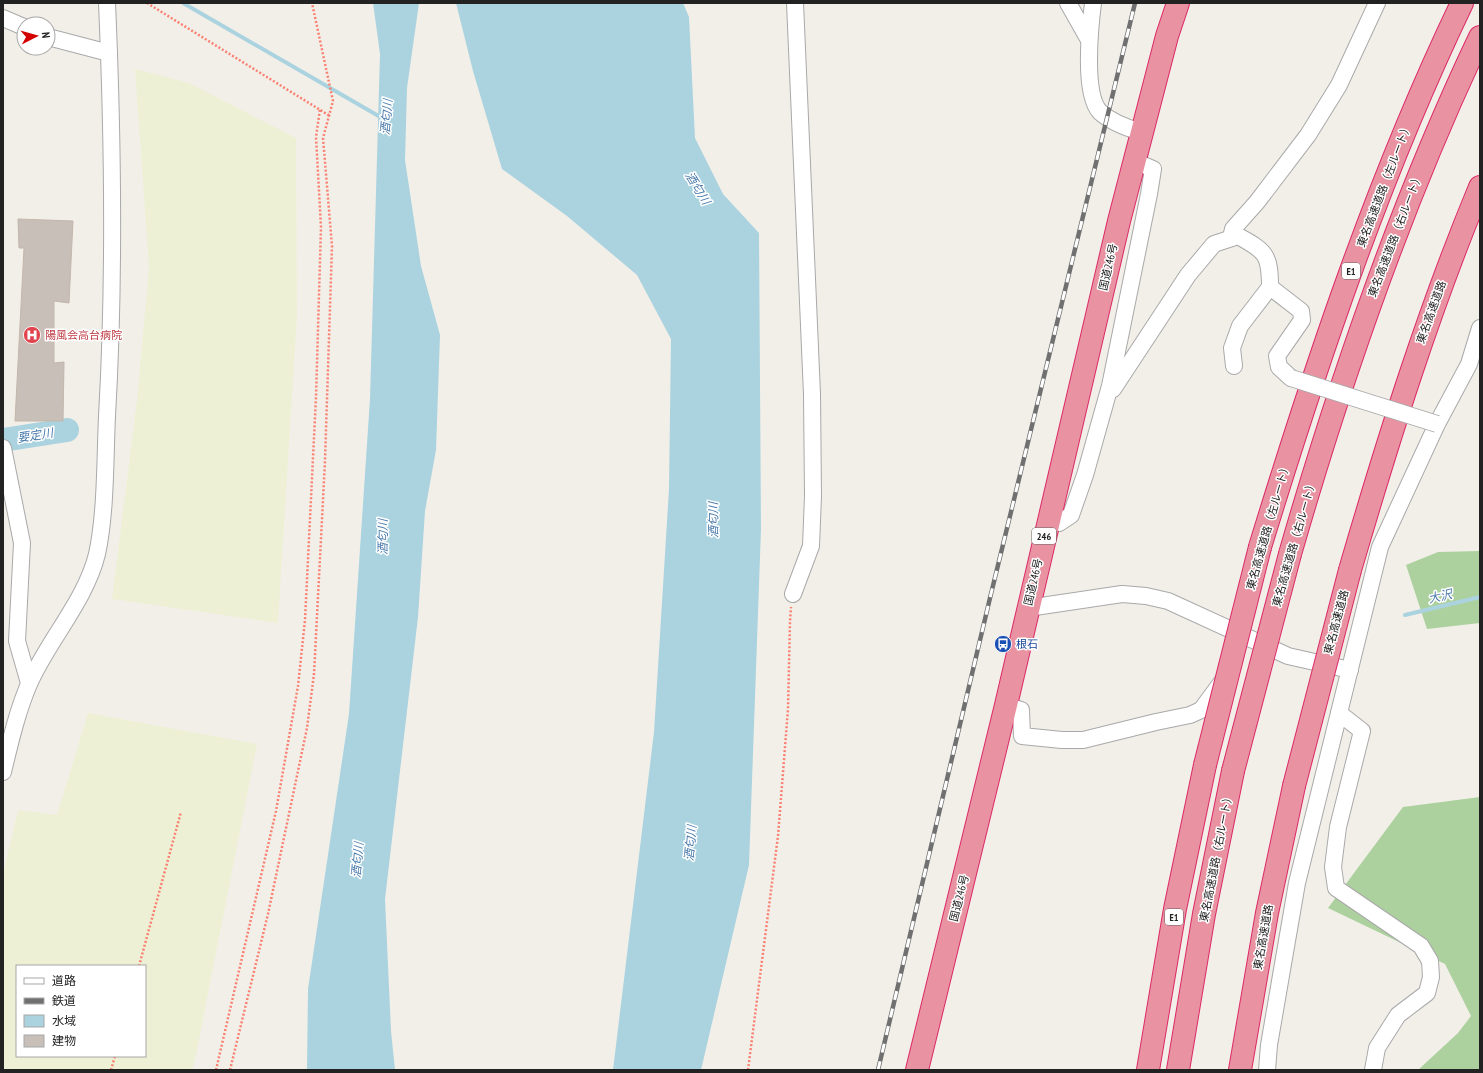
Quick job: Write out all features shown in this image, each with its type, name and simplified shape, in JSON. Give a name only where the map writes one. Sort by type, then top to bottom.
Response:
[{"type":"highway","name":"国道246号","points":[[917,1070],[1006,705],[1048,521],[1141,132],[1178,3]]},
{"type":"highway","name":"東名高速道路（左ルート）","points":[[1148,1070],[1176,909],[1205,765],[1260,547],[1322,348],[1404,132],[1462,3]]},
{"type":"highway","name":"東名高速道路（右ルート）","points":[[1178,1070],[1204,914],[1233,771],[1290,554],[1316,465],[1366,312],[1429,149],[1480,37]]},
{"type":"highway","name":"東名高速道路","points":[[1240,1070],[1267,913],[1294,786],[1350,570],[1393,423],[1427,321],[1480,187]]},
{"type":"street","points":[[3,772],[15,724],[29,683],[84,587],[97,555],[98,548],[102,514],[112,329],[113,230],[109,54],[106,3]]},
{"type":"street","points":[[793,594],[811,546],[813,496],[812,394],[795,3]]},
{"type":"street","points":[[1068,3],[1089,40]]},
{"type":"street","points":[[1092,3],[1089,40],[1091,90],[1094,102],[1100,112],[1124,126],[1141,132]]},
{"type":"street","points":[[1231,238],[1233,229],[1257,202],[1308,135],[1339,85],[1377,3]]},
{"type":"street","points":[[3,18],[16,24]]},
{"type":"street","points":[[56,38],[109,54]]},
{"type":"street","points":[[1048,521],[1059,523],[1071,515],[1085,475],[1108,391],[1153,169],[1134,161]]},
{"type":"street","points":[[1108,391],[1114,388],[1188,275],[1214,244],[1238,236],[1255,245],[1268,257],[1270,287],[1240,326],[1232,348],[1234,366]]},
{"type":"street","points":[[1270,287],[1301,311],[1302,320],[1277,356],[1279,367],[1291,378],[1438,424]]},
{"type":"street","points":[[1267,1070],[1297,883],[1380,547],[1438,424],[1469,364],[1480,328]]},
{"type":"street","points":[[1469,364],[1480,352]]},
{"type":"street","points":[[3,448],[22,542],[16,641],[29,683]]},
{"type":"street","points":[[1028,608],[1122,594],[1146,596],[1168,601],[1288,656],[1350,670]]},
{"type":"street","points":[[1006,705],[1022,710],[1022,736],[1062,740],[1082,740],[1190,715],[1201,710],[1252,639]]},
{"type":"street","points":[[1339,713],[1362,731],[1338,827],[1333,867],[1336,888],[1421,946],[1430,961],[1431,977],[1426,993],[1398,1015],[1378,1048],[1373,1070]]},
{"type":"path","points":[[147,3],[330,116]]},
{"type":"path","points":[[230,1070],[268,914],[307,728],[314,674],[324,476],[332,246],[323,138],[334,101],[312,3]]},
{"type":"path","points":[[216,1070],[276,812],[298,686],[305,620],[316,396],[321,227],[316,137],[320,110]]},
{"type":"path","points":[[748,1070],[778,836],[788,709],[790,621],[793,594]]},
{"type":"path","points":[[139,965],[181,812]]},
{"type":"path","points":[[112,1070],[115,1057]]},
{"type":"green space","points":[[135,69],[189,83],[296,138],[297,316],[278,623],[112,599],[137,400],[149,268]]},
{"type":"green space","points":[[1480,551],[1480,623],[1427,629],[1406,565],[1438,552]]},
{"type":"green space","points":[[88,713],[257,744],[192,1070],[3,1070],[3,874],[18,810],[57,815]]},
{"type":"green space","points":[[1480,797],[1480,1070],[1418,1070],[1458,1033],[1471,1016],[1445,964],[1328,908],[1403,807]]},
{"type":"water","name":"酒匂川","points":[[373,3],[419,3],[407,88],[405,160],[421,266],[440,335],[436,450],[425,511],[418,617],[385,899],[391,1031],[395,1070],[307,1070],[308,989],[349,714],[370,399],[380,54]]},
{"type":"water","name":"酒匂川","points":[[456,3],[683,3],[689,17],[695,138],[723,194],[759,233],[761,529],[749,865],[701,1070],[613,1070],[654,732],[669,489],[671,339],[637,275],[567,216],[502,169],[473,71]]},
{"type":"building","points":[[18,219],[73,221],[69,303],[54,301],[54,363],[64,362],[63,421],[15,421],[24,248],[19,248]]},
{"type":"waterway","name":"酒匂川","points":[[183,3],[382,118]]},
{"type":"waterway","name":"要定川","points":[[3,440],[67,430]]},
{"type":"waterway","name":"大沢","points":[[1405,615],[1480,597]]},
{"type":"railway","points":[[878,1070],[990,598],[1135,3]]},
{"type":"place","name":"陽風会高台病院","points":[[32,335]]},
{"type":"place","name":"根石","points":[[1003,644]]}]
